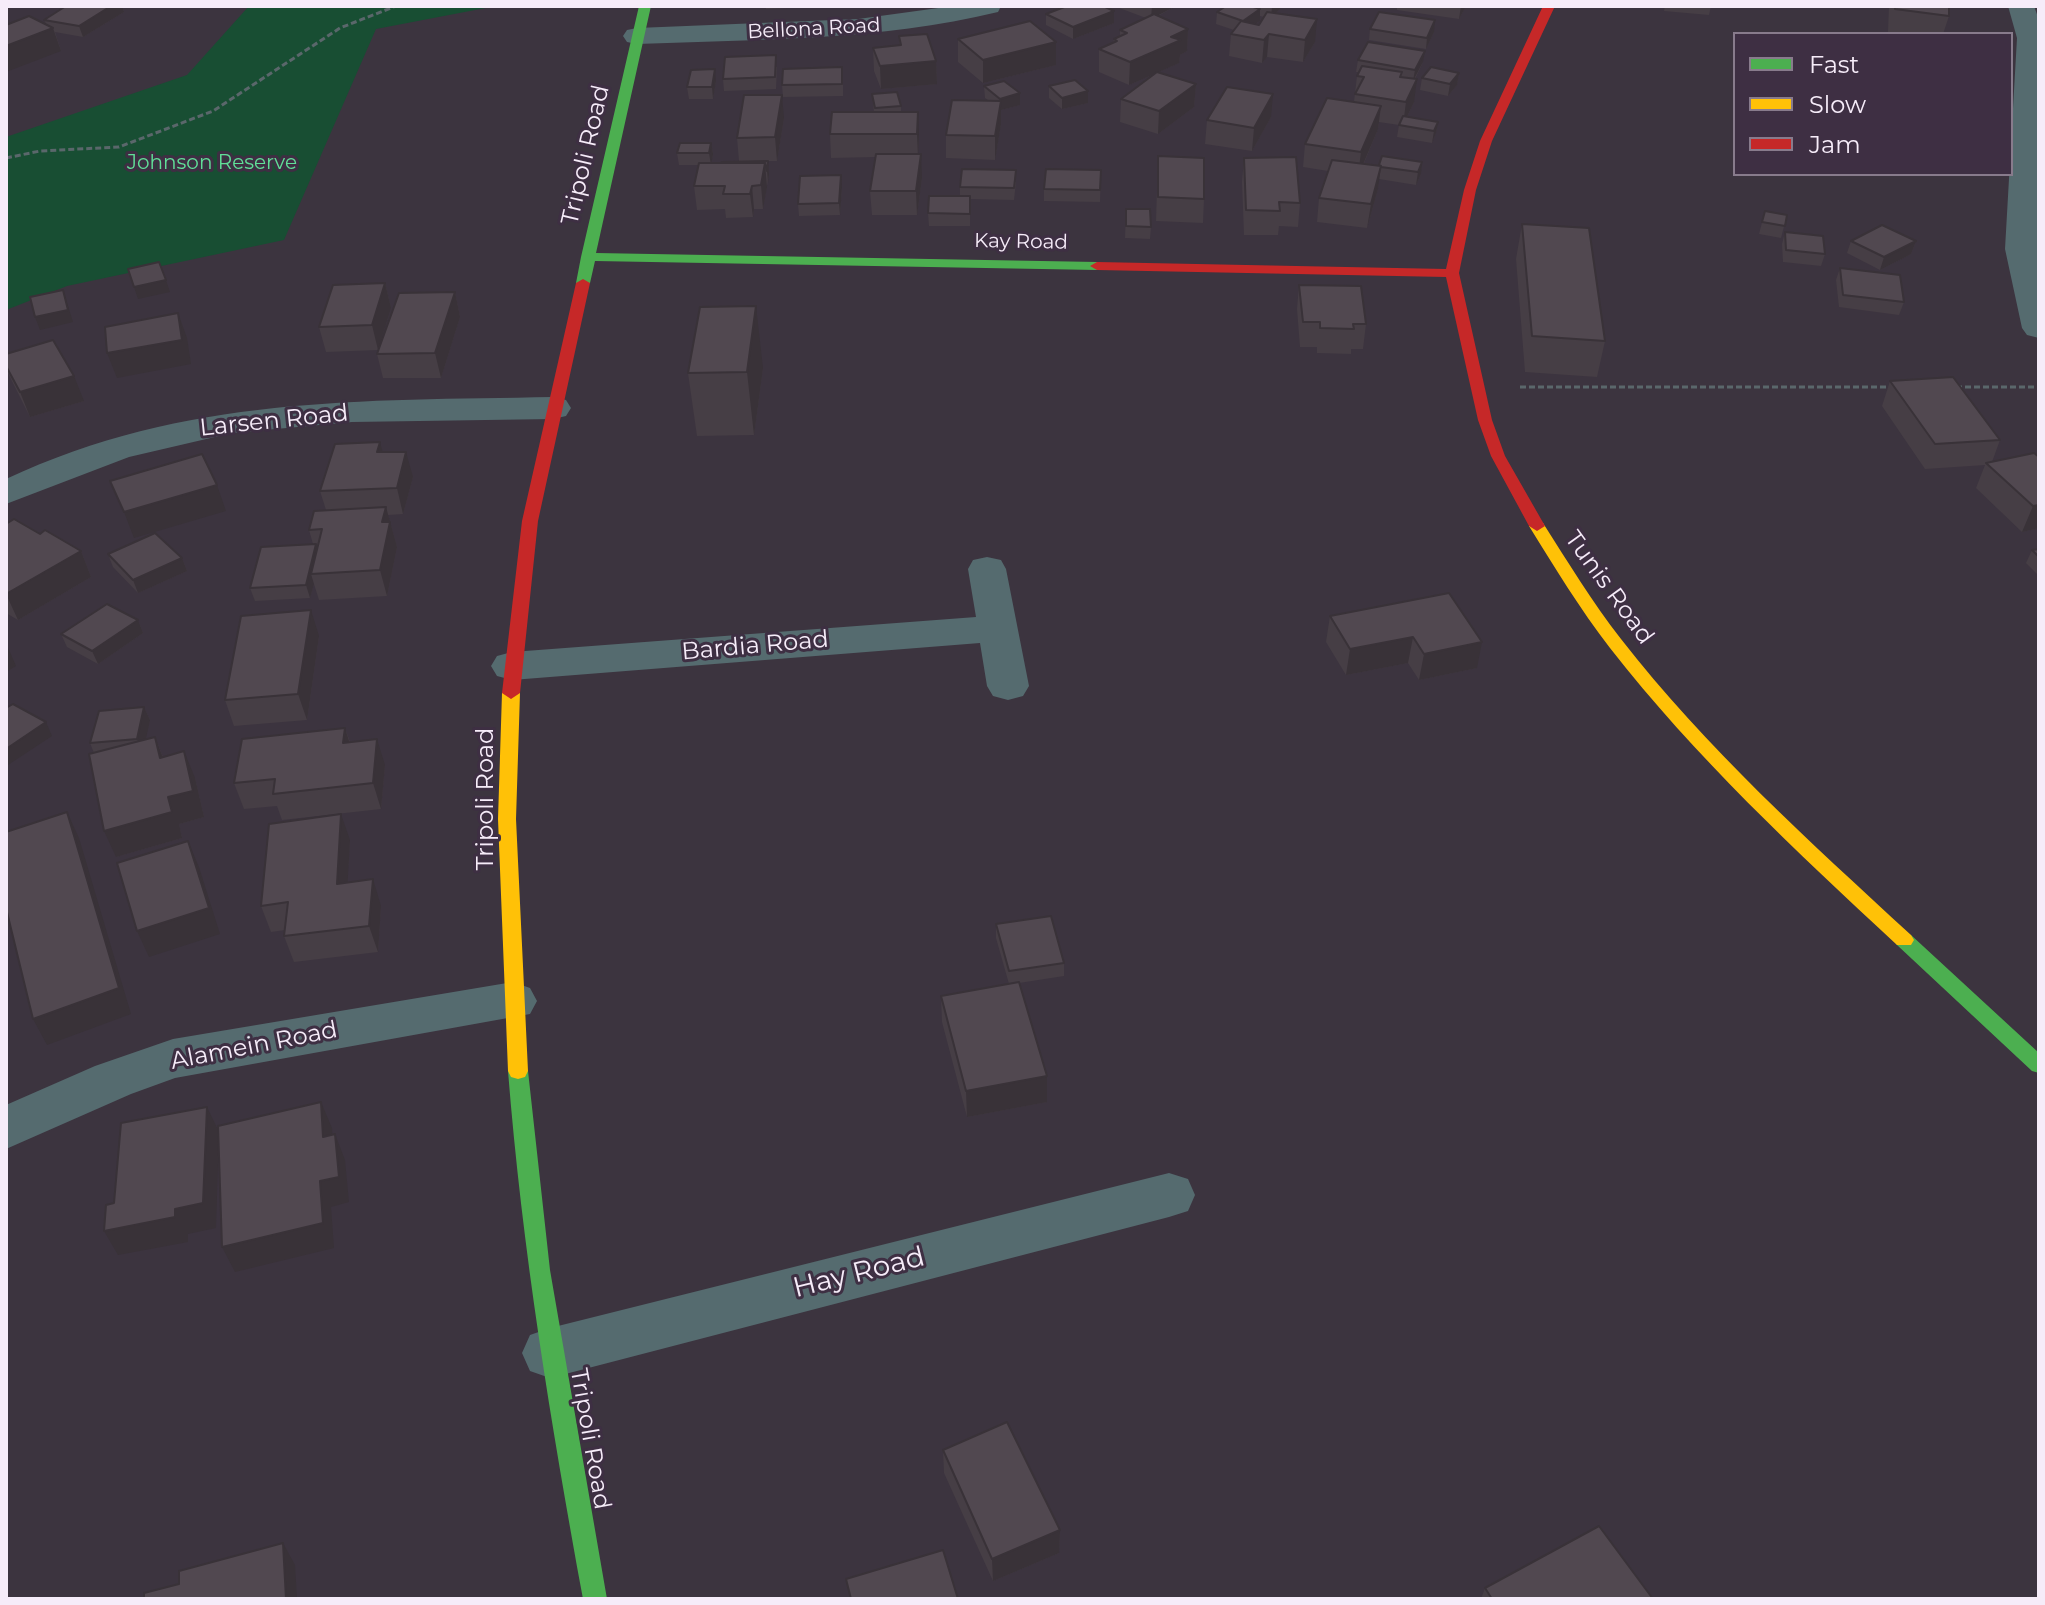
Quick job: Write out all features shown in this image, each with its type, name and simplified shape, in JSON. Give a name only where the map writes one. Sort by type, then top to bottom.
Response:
[{"type":"street","name":"Tripoli Road","points":[[595,1599],[550,1353],[524,1166],[513,1001],[507,819],[512,666],[530,521],[645,6]]},
{"type":"street","name":"Bellona Road","points":[[637,36],[848,30],[936,18],[988,6]]},
{"type":"street","name":"Tunis Road","points":[[1549,6],[1481,153],[1452,273],[1485,420],[1498,456],[1558,563],[1613,639],[1689,731],[1761,808],[2039,1065]]},
{"type":"street","points":[[2021,6],[2031,38],[2021,249],[2039,328]]},
{"type":"street","name":"Kay Road","points":[[588,257],[1452,273]]},
{"type":"street","name":"Larsen Road","points":[[6,493],[67,466],[144,440],[231,422],[305,414],[553,408]]},
{"type":"street","points":[[987,569],[1008,686]]},
{"type":"street","name":"Bardia Road","points":[[512,666],[999,628]]},
{"type":"street","name":"Alamein Road","points":[[6,1128],[99,1085],[173,1059],[513,1001]]},
{"type":"street","name":"Hay Road","points":[[550,1353],[1169,1195]]},
{"type":"path","points":[[6,158],[40,151],[119,147],[213,111],[340,28],[396,6]]},
{"type":"path","points":[[1519,387],[1897,387]]},
{"type":"path","points":[[1944,387],[2039,387]]},
{"type":"green space","name":"Johnson Reserve","points":[[249,6],[496,6],[376,29],[284,240],[67,286],[6,310],[6,137],[187,75]]},
{"type":"building","points":[[66,6],[111,6],[79,26],[44,20]]},
{"type":"building","points":[[1067,6],[1103,6],[1114,11],[1073,27],[1046,14]]},
{"type":"building","points":[[1226,6],[1260,9],[1243,21],[1217,12]]},
{"type":"building","points":[[1895,6],[1949,6],[1949,16],[1895,9]]},
{"type":"building","points":[[1267,12],[1317,19],[1305,40],[1269,34],[1264,40],[1231,34],[1241,21],[1259,25]]},
{"type":"building","points":[[1379,12],[1435,20],[1427,38],[1370,29]]},
{"type":"building","points":[[1154,14],[1188,29],[1171,37],[1181,40],[1130,62],[1099,49],[1127,33],[1120,30]]},
{"type":"building","points":[[29,16],[53,28],[6,46],[6,25]]},
{"type":"building","points":[[1030,21],[1056,42],[983,60],[958,39]]},
{"type":"building","points":[[927,34],[936,61],[880,66],[873,48],[901,45],[899,36]]},
{"type":"building","points":[[1368,42],[1425,51],[1415,70],[1358,60]]},
{"type":"building","points":[[776,55],[775,77],[723,79],[725,57]]},
{"type":"building","points":[[1362,66],[1402,72],[1400,77],[1417,79],[1406,102],[1355,94],[1364,77],[1357,76]]},
{"type":"building","points":[[842,67],[842,84],[782,85],[783,69]]},
{"type":"building","points":[[1431,67],[1459,73],[1450,84],[1422,78]]},
{"type":"building","points":[[715,69],[712,87],[687,87],[691,70]]},
{"type":"building","points":[[1157,72],[1196,84],[1159,111],[1121,99]]},
{"type":"building","points":[[1075,80],[1088,91],[1062,98],[1049,86]]},
{"type":"building","points":[[1004,81],[1020,93],[1000,99],[984,86]]},
{"type":"building","points":[[1227,87],[1273,94],[1254,128],[1207,120]]},
{"type":"building","points":[[897,92],[901,106],[875,108],[872,94]]},
{"type":"building","points":[[744,95],[782,95],[775,137],[737,138]]},
{"type":"building","points":[[1327,98],[1381,106],[1361,152],[1305,144]]},
{"type":"building","points":[[952,100],[1001,101],[995,136],[946,135]]},
{"type":"building","points":[[832,112],[918,112],[917,134],[830,134]]},
{"type":"building","points":[[1403,116],[1438,122],[1434,131],[1399,125]]},
{"type":"building","points":[[680,143],[711,143],[709,153],[677,153]]},
{"type":"building","points":[[876,154],[921,154],[916,191],[870,191]]},
{"type":"building","points":[[1158,156],[1204,158],[1204,199],[1158,197]]},
{"type":"building","points":[[1382,156],[1422,162],[1418,172],[1381,167]]},
{"type":"building","points":[[1296,157],[1300,203],[1279,202],[1280,211],[1246,210],[1244,158]]},
{"type":"building","points":[[1332,160],[1381,166],[1371,204],[1319,198]]},
{"type":"building","points":[[768,161],[767,171],[765,163],[721,163],[722,162]]},
{"type":"building","points":[[699,163],[765,163],[761,185],[752,186],[750,194],[723,194],[725,186],[694,186]]},
{"type":"building","points":[[962,169],[1016,170],[1014,188],[960,187]]},
{"type":"building","points":[[1046,169],[1101,170],[1100,190],[1044,189]]},
{"type":"building","points":[[841,175],[839,203],[798,204],[800,176]]},
{"type":"building","points":[[929,196],[970,196],[970,214],[928,213]]},
{"type":"building","points":[[1126,209],[1150,209],[1151,227],[1126,226]]},
{"type":"building","points":[[1765,211],[1787,215],[1785,226],[1762,222]]},
{"type":"building","points":[[1522,224],[1589,228],[1605,341],[1532,336]]},
{"type":"building","points":[[1882,225],[1916,241],[1884,257],[1851,241]]},
{"type":"building","points":[[1785,232],[1823,236],[1825,254],[1786,250]]},
{"type":"building","points":[[159,262],[166,280],[134,287],[128,269]]},
{"type":"building","points":[[1840,268],[1900,275],[1904,302],[1843,295]]},
{"type":"building","points":[[385,283],[372,325],[319,327],[333,285]]},
{"type":"building","points":[[1299,285],[1361,286],[1366,324],[1353,324],[1354,329],[1320,328],[1320,322],[1303,322]]},
{"type":"building","points":[[63,290],[68,310],[35,317],[30,297]]},
{"type":"building","points":[[455,292],[435,353],[377,354],[399,293]]},
{"type":"building","points":[[756,306],[747,372],[688,373],[700,307]]},
{"type":"building","points":[[178,313],[182,340],[107,353],[105,327]]},
{"type":"building","points":[[53,340],[74,376],[20,392],[6,366],[6,354]]},
{"type":"building","points":[[1953,377],[2000,440],[1935,444],[1890,381]]},
{"type":"building","points":[[380,442],[377,452],[406,452],[397,488],[320,491],[335,444]]},
{"type":"building","points":[[2034,453],[2039,457],[2039,505],[2033,506],[1986,463]]},
{"type":"building","points":[[202,454],[217,485],[124,512],[110,481]]},
{"type":"building","points":[[386,507],[382,522],[390,522],[380,570],[311,574],[322,529],[309,530],[314,511]]},
{"type":"building","points":[[14,519],[40,534],[45,530],[81,551],[6,594],[6,524]]},
{"type":"building","points":[[155,533],[182,558],[133,580],[108,554]]},
{"type":"building","points":[[316,544],[306,585],[250,588],[261,547]]},
{"type":"building","points":[[1449,593],[1482,642],[1424,654],[1413,637],[1350,649],[1330,616]]},
{"type":"building","points":[[107,604],[138,620],[92,651],[61,634]]},
{"type":"building","points":[[311,610],[298,694],[225,700],[241,616]]},
{"type":"building","points":[[13,704],[46,722],[6,749],[6,708]]},
{"type":"building","points":[[144,707],[137,739],[90,743],[99,711]]},
{"type":"building","points":[[345,728],[343,743],[377,739],[373,783],[273,794],[275,779],[234,783],[242,739]]},
{"type":"building","points":[[155,737],[160,758],[184,751],[193,791],[168,797],[172,812],[104,831],[89,754]]},
{"type":"building","points":[[67,812],[119,988],[33,1019],[6,908],[6,832]]},
{"type":"building","points":[[341,814],[337,884],[373,879],[369,926],[284,936],[288,902],[261,906],[269,824]]},
{"type":"building","points":[[188,841],[209,908],[137,931],[117,863]]},
{"type":"building","points":[[1051,916],[1064,963],[1009,971],[996,924]]},
{"type":"building","points":[[1019,982],[1047,1076],[966,1091],[941,996]]},
{"type":"building","points":[[321,1102],[323,1137],[335,1134],[339,1177],[320,1181],[323,1223],[222,1247],[218,1126]]},
{"type":"building","points":[[207,1107],[203,1203],[175,1209],[175,1217],[104,1231],[106,1205],[114,1203],[121,1123]]},
{"type":"building","points":[[1007,1422],[1060,1530],[992,1559],[943,1450]]},
{"type":"building","points":[[1599,1526],[1653,1599],[1492,1599],[1485,1588]]},
{"type":"building","points":[[283,1543],[286,1599],[144,1599],[144,1593],[179,1584],[179,1571]]},
{"type":"building","points":[[943,1550],[958,1599],[851,1599],[846,1579]]},
{"type":"traffic: fast","points":[[583,283],[645,6]]},
{"type":"traffic: fast","points":[[588,257],[1097,266]]},
{"type":"traffic: fast","points":[[1904,940],[2039,1065]]},
{"type":"traffic: fast","points":[[518,1071],[539,1270],[595,1599]]},
{"type":"traffic: slow","points":[[1537,526],[1573,585],[1614,641],[1704,747],[1802,845],[1904,940]]},
{"type":"traffic: slow","points":[[511,693],[507,819],[518,1071]]},
{"type":"traffic: jam","points":[[1537,526],[1498,456],[1485,420],[1452,273],[1470,190],[1486,141],[1549,6]]},
{"type":"traffic: jam","points":[[1097,266],[1452,273]]},
{"type":"traffic: jam","points":[[511,693],[530,521],[583,283]]}]
